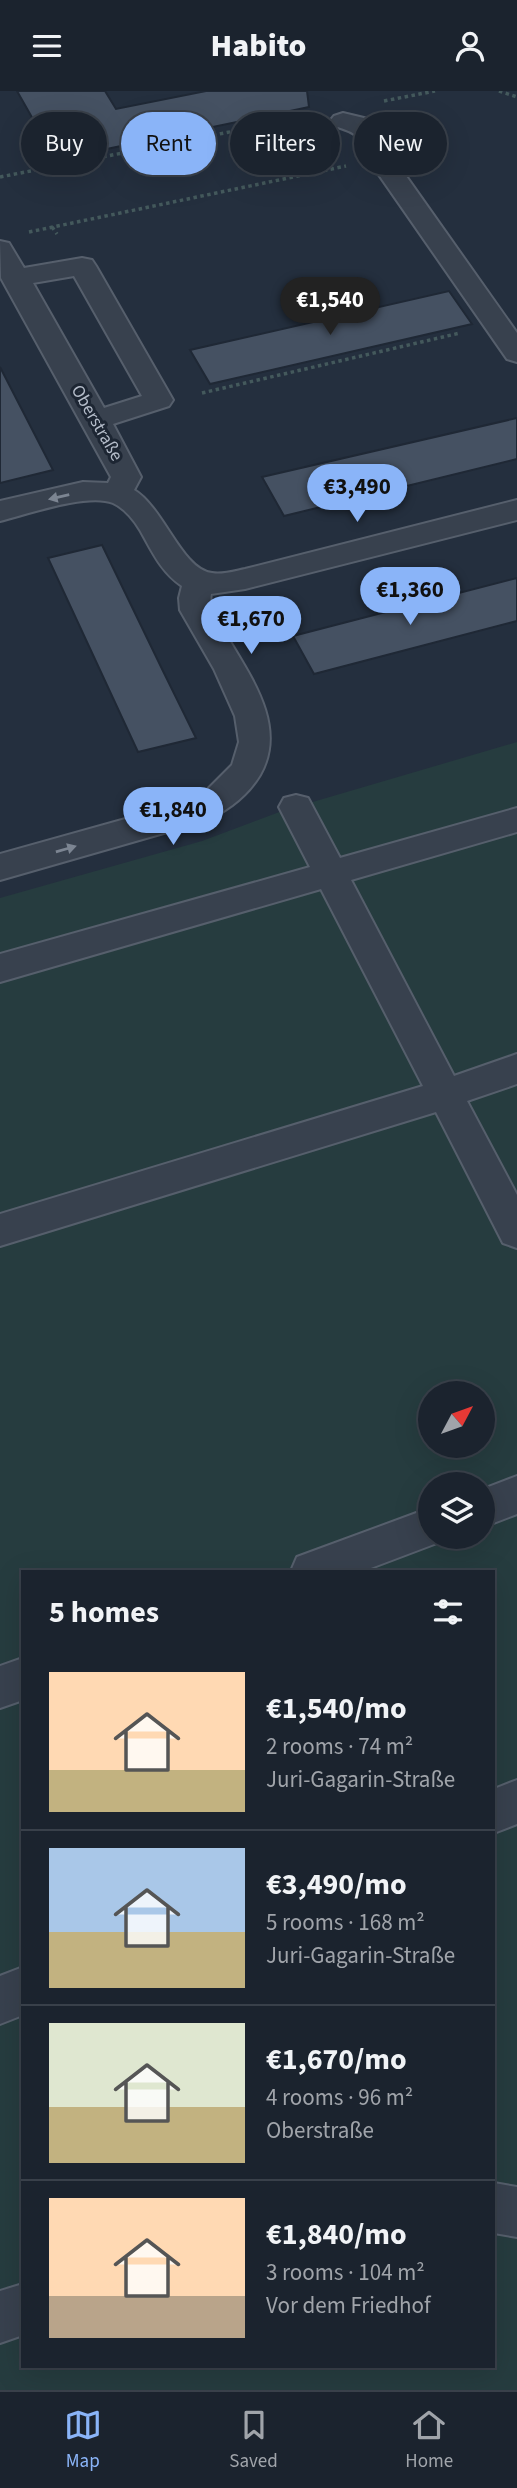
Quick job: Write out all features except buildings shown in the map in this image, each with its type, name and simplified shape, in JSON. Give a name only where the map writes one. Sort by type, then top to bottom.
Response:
[{"type":"street","points":[[392,175],[517,352]]},
{"type":"street","name":"Oberstraße","points":[[0,249],[123,468],[126,477],[118,493],[132,499],[144,510],[174,563],[185,575],[200,582]]},
{"type":"street","points":[[15,278],[82,266],[159,400],[95,420]]},
{"type":"street","points":[[0,511],[83,492],[118,493]]},
{"type":"street","points":[[0,867],[180,817],[231,790],[243,774],[255,753],[255,731],[239,690],[196,610],[194,598],[200,582],[216,584],[245,579],[517,510]]},
{"type":"street","points":[[296,807],[517,1232]]},
{"type":"street","points":[[0,968],[517,820]]},
{"type":"street","points":[[0,1230],[444,1094],[517,1069]]},
{"type":"street","points":[[495,1503],[517,1495]]},
{"type":"street","points":[[315,1570],[418,1531]]},
{"type":"street","points":[[0,1687],[21,1680]]},
{"type":"street","points":[[495,1811],[517,1802]]},
{"type":"street","points":[[0,2000],[21,1992]]},
{"type":"street","points":[[495,2208],[517,2212]]},
{"type":"street","points":[[0,2317],[21,2310]]},
{"type":"path","points":[[374,103],[435,91]]},
{"type":"path","points":[[499,91],[517,97]]},
{"type":"path","points":[[0,177],[230,136]]},
{"type":"path","points":[[26,233],[354,165]]},
{"type":"path","points":[[52,227],[57,234]]},
{"type":"path","points":[[202,393],[497,324]]},
{"type":"green space","points":[[517,742],[517,2390],[0,2390],[0,898],[202,841],[282,811]]}]
